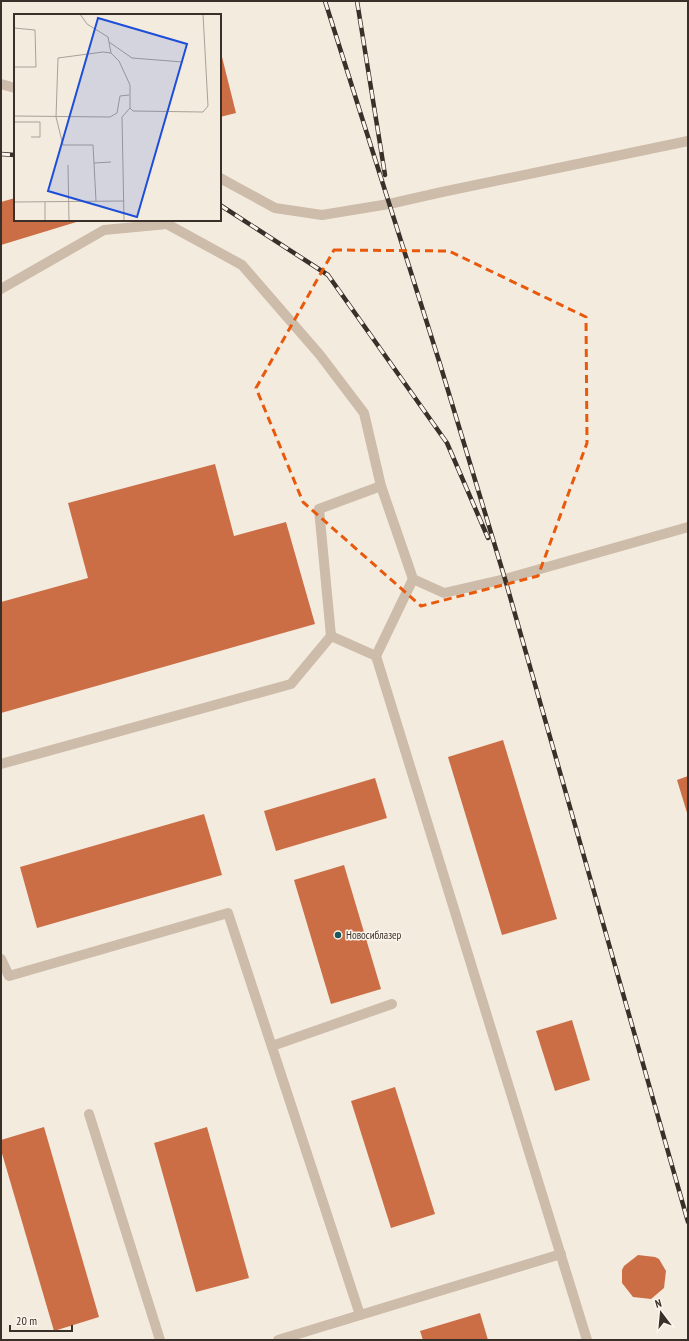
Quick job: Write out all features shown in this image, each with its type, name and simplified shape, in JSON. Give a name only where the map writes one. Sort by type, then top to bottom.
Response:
[{"type":"lane","points":[[1,84],[14,88]]},
{"type":"lane","points":[[221,179],[275,208],[322,215],[389,204],[688,141]]},
{"type":"lane","points":[[1,288],[104,230],[166,222],[242,264],[320,355],[364,413],[381,486],[413,579],[376,656],[587,1340]]},
{"type":"lane","points":[[1,764],[291,684],[332,636],[319,509],[381,486]]},
{"type":"lane","points":[[413,579],[444,593],[505,579],[688,527]]},
{"type":"lane","points":[[332,636],[376,656]]},
{"type":"lane","points":[[1,959],[9,976],[228,913],[360,1316]]},
{"type":"lane","points":[[272,1046],[392,1004]]},
{"type":"lane","points":[[89,1114],[160,1340]]},
{"type":"lane","points":[[278,1340],[561,1254]]},
{"type":"highlighted area","points":[[334,250],[449,251],[586,317],[587,443],[538,576],[421,606],[303,502],[256,388]]},
{"type":"building","points":[[221,53],[236,113],[221,117]]},
{"type":"building","points":[[14,198],[14,221],[80,221],[1,245],[1,202]]},
{"type":"building","points":[[215,464],[234,536],[286,522],[315,624],[1,713],[1,602],[88,578],[68,503]]},
{"type":"building","points":[[503,740],[557,919],[502,935],[448,757]]},
{"type":"building","points":[[688,776],[688,816],[677,780]]},
{"type":"building","points":[[375,778],[387,818],[276,851],[264,811]]},
{"type":"building","points":[[204,814],[222,875],[37,928],[20,867]]},
{"type":"building","name":"Новосиблазер","points":[[344,865],[381,989],[331,1004],[294,880]]},
{"type":"building","points":[[572,1020],[590,1080],[555,1091],[536,1031]]},
{"type":"building","points":[[395,1087],[435,1214],[391,1228],[351,1101]]},
{"type":"building","points":[[44,1127],[99,1317],[54,1331],[1,1150],[1,1140]]},
{"type":"building","points":[[207,1127],[249,1278],[196,1292],[154,1143]]},
{"type":"building","points":[[638,1255],[655,1257],[659,1259],[666,1271],[664,1288],[651,1299],[633,1297],[622,1283],[622,1270],[624,1266]]},
{"type":"building","points":[[480,1313],[488,1340],[423,1340],[420,1331]]},
{"type":"railway","points":[[325,1],[440,364],[505,579],[688,1222]]},
{"type":"railway","points":[[357,1],[385,175]]},
{"type":"railway","points":[[1,154],[14,155]]},
{"type":"railway","points":[[221,206],[328,275],[447,443],[488,538]]},
{"type":"place","name":"Новосиблазер","points":[[338,935]]}]
